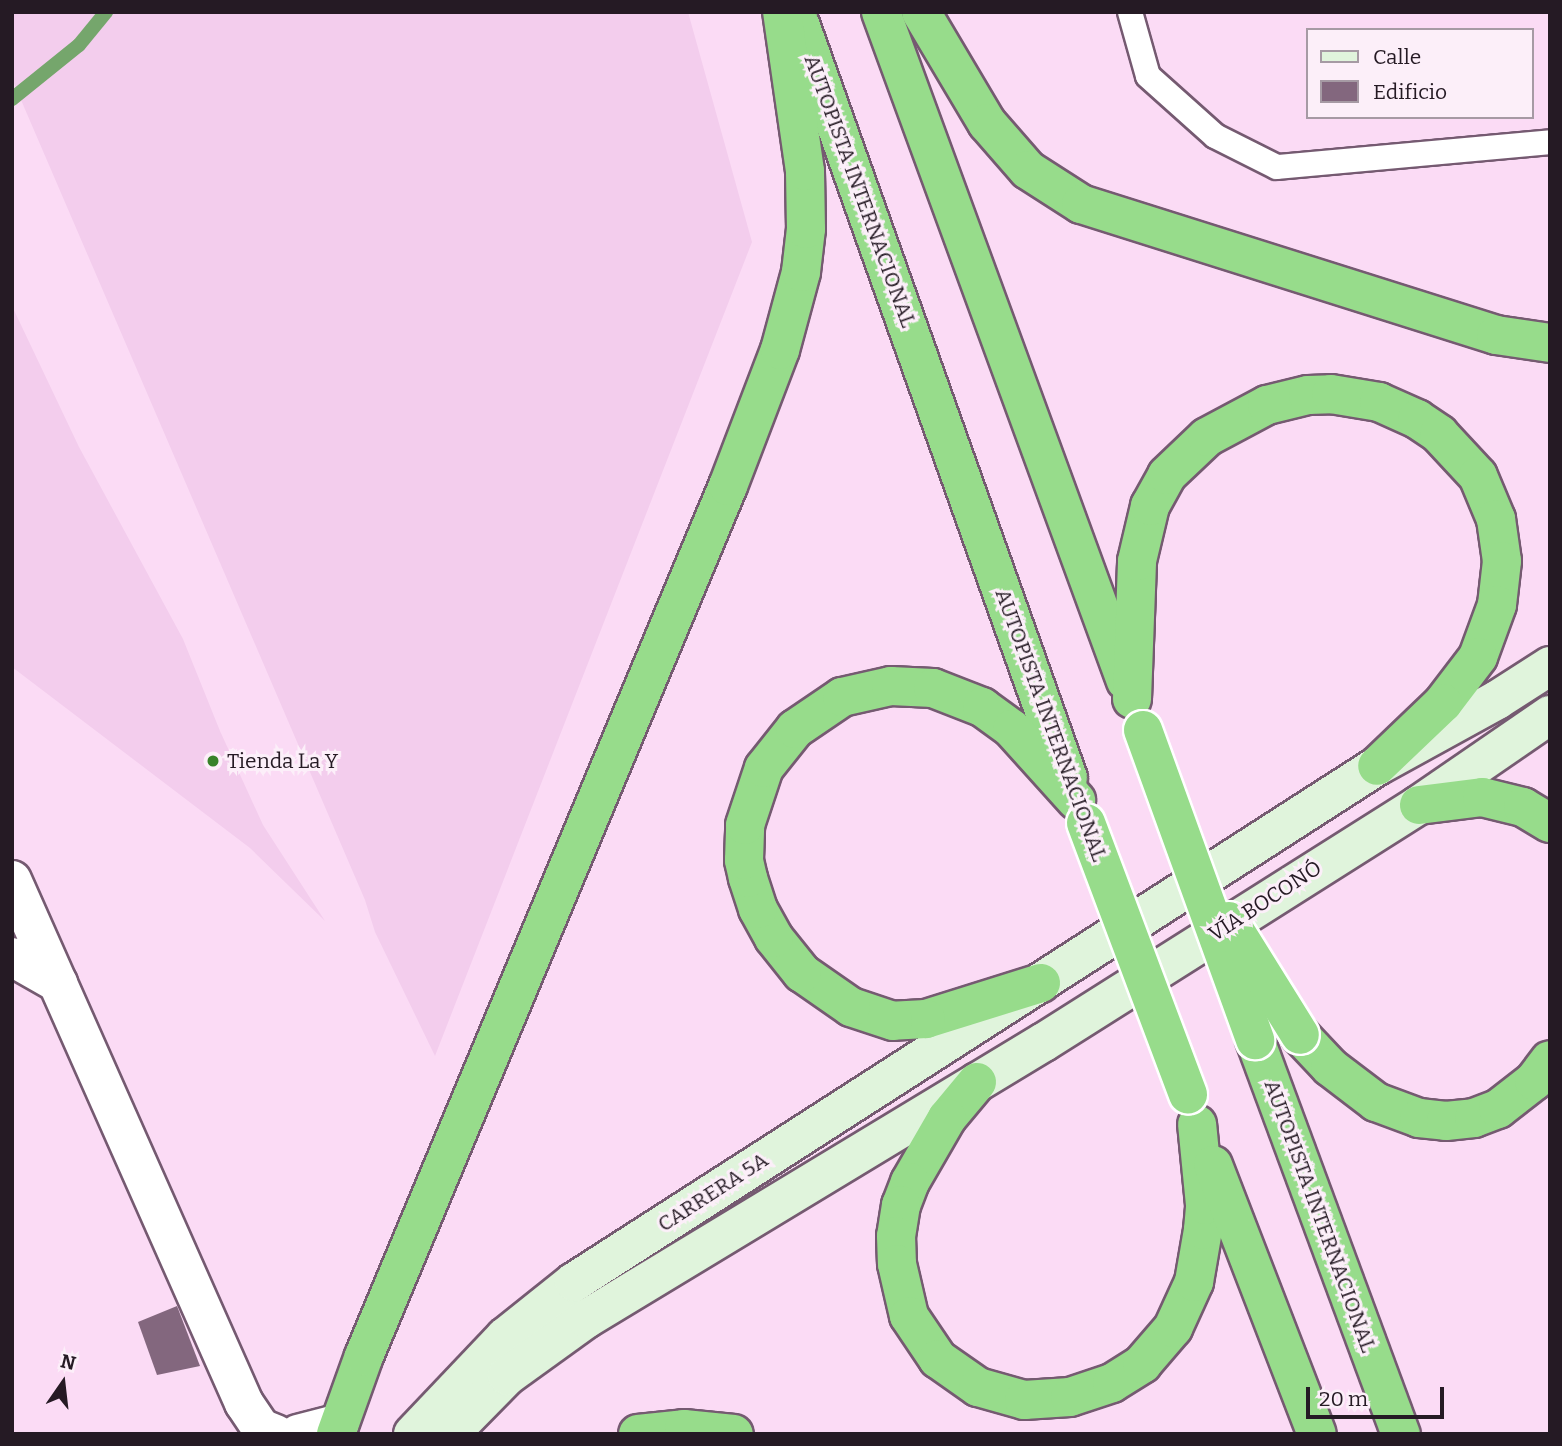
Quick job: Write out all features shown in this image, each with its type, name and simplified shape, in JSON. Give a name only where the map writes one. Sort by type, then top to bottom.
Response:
[{"type":"highway","points":[[338,1429],[370,1343],[712,523],[779,351],[801,272],[806,229],[804,171],[782,12]]},
{"type":"highway","name":"AUTOPISTA INTERNACIONAL","points":[[796,12],[1081,811],[1317,1434]]},
{"type":"highway","name":"AUTOPISTA INTERNACIONAL","points":[[881,12],[1138,714],[1186,853],[1401,1434]]},
{"type":"highway","points":[[921,12],[987,123],[1028,170],[1081,204],[1496,335],[1550,343]]},
{"type":"highway","points":[[1138,714],[1137,561],[1150,506],[1167,475],[1207,437],[1267,405],[1319,394],[1352,396],[1379,402],[1417,419],[1439,434],[1478,476],[1496,519],[1502,561],[1497,605],[1478,657],[1443,703],[1377,766]]},
{"type":"highway","points":[[1041,983],[926,1019],[893,1021],[851,1007],[802,973],[774,938],[758,909],[748,878],[744,860],[745,825],[764,768],[794,729],[842,697],[891,686],[933,688],[982,707],[1012,729],[1081,811]]},
{"type":"highway","points":[[1419,805],[1482,797],[1506,800],[1550,823]]},
{"type":"highway","points":[[1186,853],[1300,1035],[1330,1067],[1376,1101],[1399,1112],[1446,1121],[1474,1118],[1506,1105],[1534,1081],[1550,1060]]},
{"type":"highway","points":[[977,1082],[947,1118],[910,1182],[901,1205],[896,1236],[897,1264],[909,1316],[939,1359],[978,1387],[1024,1400],[1070,1397],[1112,1382],[1142,1364],[1172,1328],[1194,1282],[1203,1230],[1205,1205],[1192,1109]]},
{"type":"highway","points":[[639,1434],[684,1429],[734,1434]]},
{"type":"street","points":[[1041,983],[1377,766],[1497,700],[1550,666]]},
{"type":"street","name":"VÍA BOCONÓ","points":[[977,1082],[1419,805],[1550,715]]},
{"type":"street","points":[[12,880],[244,1403],[261,1428],[276,1434]]},
{"type":"street","points":[[12,957],[58,983]]},
{"type":"street","name":"CARRERA 5A","points":[[413,1434],[505,1337],[574,1282],[1041,983]]},
{"type":"street","name":"CARRERA 5A","points":[[450,1434],[507,1376],[586,1319],[977,1082]]},
{"type":"street","points":[[298,1434],[338,1429]]},
{"type":"lane","points":[[1130,12],[1148,76],[1215,136],[1277,167],[1550,142]]},
{"type":"shaded area","points":[[12,12],[688,12],[752,242],[435,1056],[375,932],[365,900],[12,79]]},
{"type":"shaded area","points":[[12,306],[79,447],[183,639],[220,731],[263,825],[325,921],[250,848],[12,667]]},
{"type":"building","points":[[177,1306],[200,1366],[157,1375],[138,1322]]},
{"type":"waterway","points":[[12,99],[79,45],[106,12]]},
{"type":"place","name":"Tienda La Y","points":[[213,761]]}]
